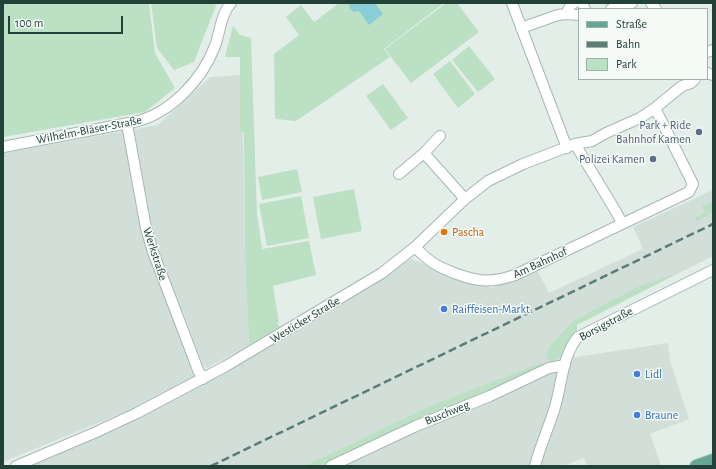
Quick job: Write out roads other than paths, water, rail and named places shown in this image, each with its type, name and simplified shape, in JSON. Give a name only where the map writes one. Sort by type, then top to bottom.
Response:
[{"type":"street","name":"Wilhelm-Bläser-Straße","points":[[3,147],[127,124],[147,119],[159,113],[195,82],[206,65],[214,47],[223,17],[231,3]]},
{"type":"street","points":[[512,3],[521,28],[571,146],[615,210],[622,223]]},
{"type":"street","points":[[566,14],[570,6],[574,3]]},
{"type":"street","points":[[614,8],[632,3]]},
{"type":"street","points":[[521,28],[558,15],[578,15]]},
{"type":"street","name":"Westicker Straße","points":[[16,466],[94,433],[203,379],[273,339],[375,277],[415,247],[465,199],[488,182],[504,173],[571,146],[592,141],[640,118],[655,108],[683,83],[691,83],[695,80]]},
{"type":"street","name":"Am Bahnhof","points":[[415,247],[429,261],[443,269],[473,280],[492,281],[515,276],[622,223],[689,192],[692,184],[655,108]]},
{"type":"street","name":"Werkstraße","points":[[127,124],[146,228],[153,252],[198,370],[203,379]]},
{"type":"street","points":[[399,174],[424,153],[440,136]]},
{"type":"street","points":[[424,153],[465,199]]},
{"type":"street","name":"Borsigstraße","points":[[535,466],[555,406],[572,344],[578,337],[713,270]]},
{"type":"street","name":"Buschweg","points":[[331,466],[416,426],[490,396],[548,368],[565,365]]},
{"type":"water","points":[[349,3],[375,3],[383,14],[369,25],[359,11],[354,12],[350,9]]},
{"type":"railway","points":[[211,466],[713,224]]},
{"type":"place","name":"Park + Ride Bahnhof Kamen","points":[[699,132]]},
{"type":"place","name":"Polizei Kamen","points":[[653,159]]},
{"type":"place","name":"Pascha","points":[[444,232]]},
{"type":"place","name":"Raiffeisen-Markt","points":[[444,309]]},
{"type":"place","name":"Lidl","points":[[637,374]]},
{"type":"place","name":"Braune","points":[[637,415]]}]
